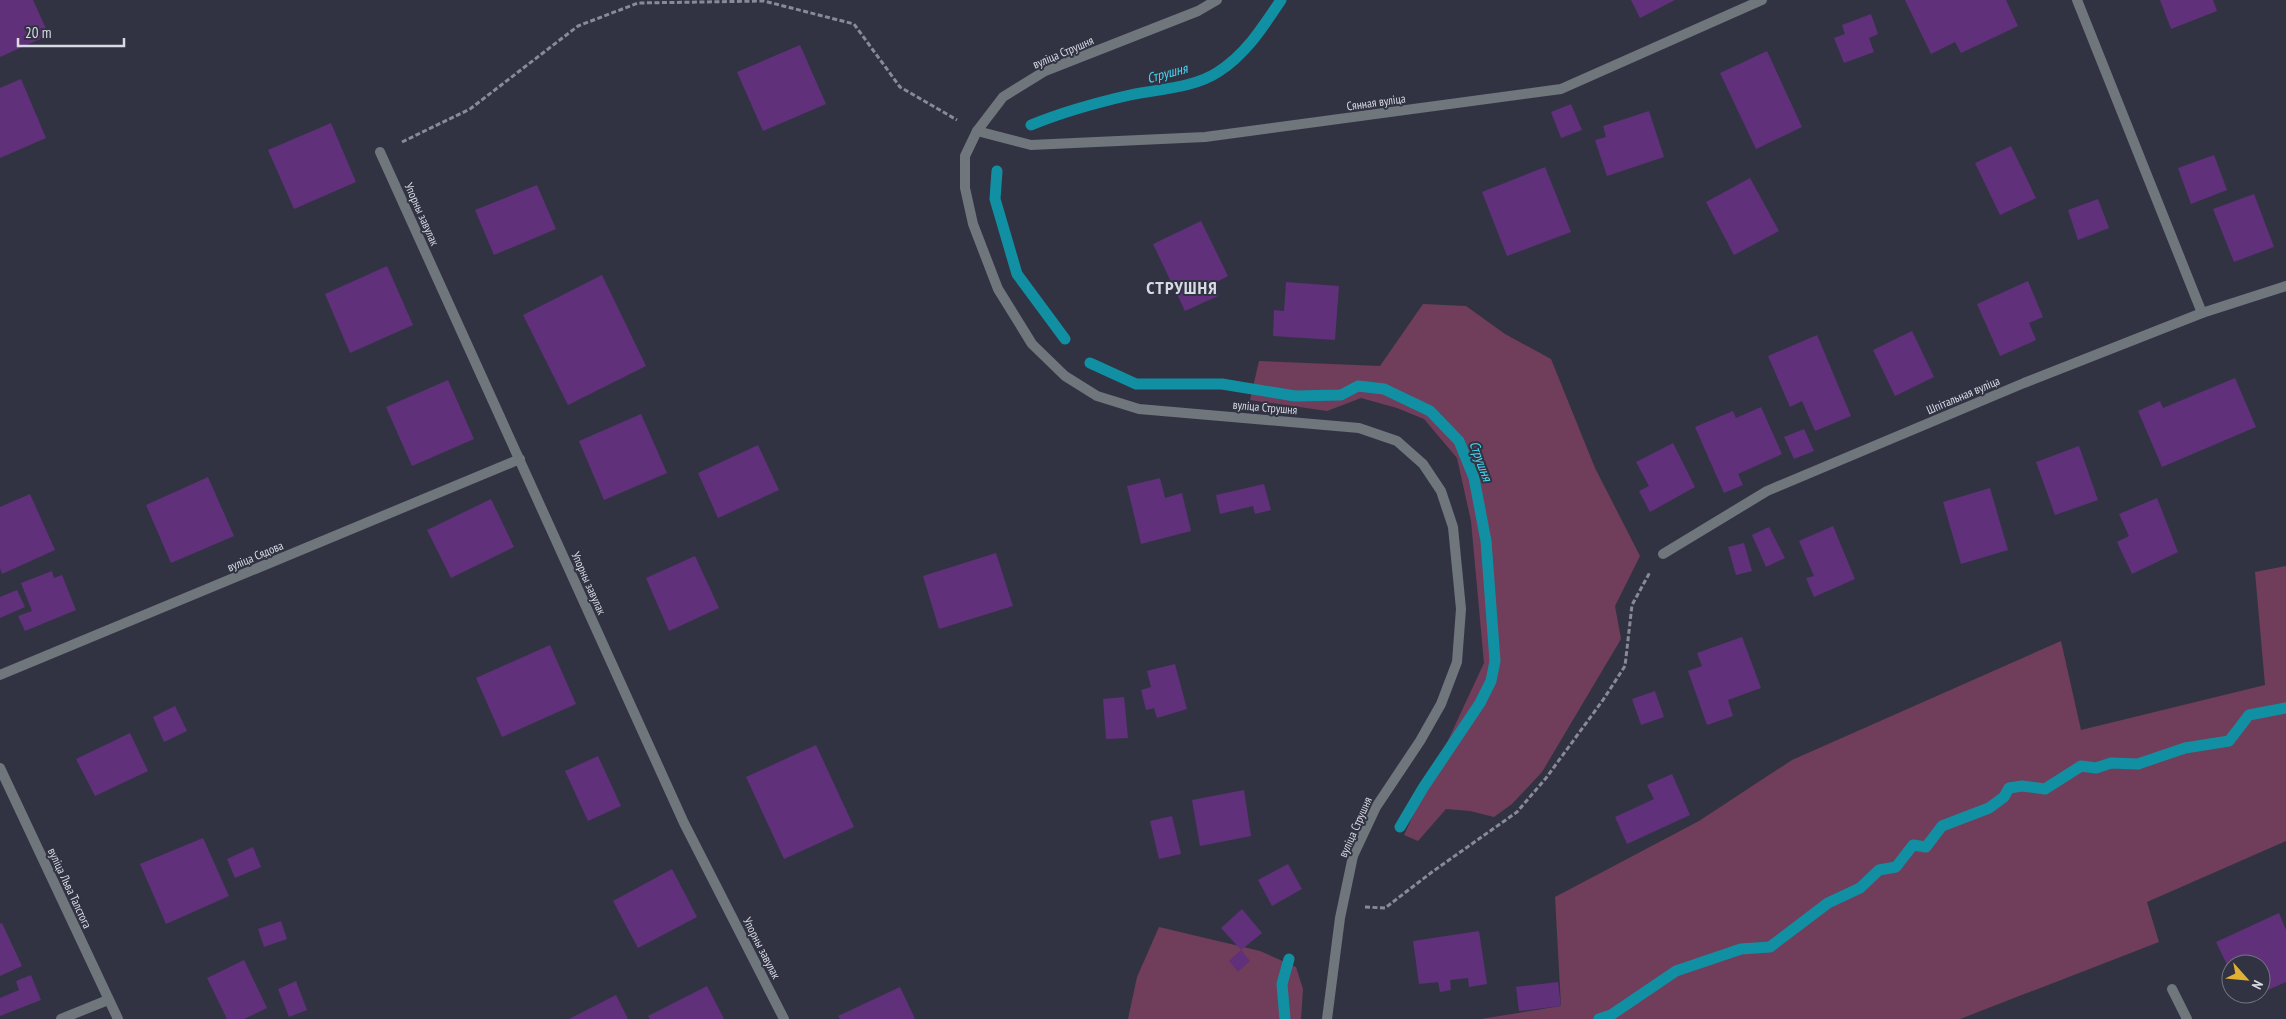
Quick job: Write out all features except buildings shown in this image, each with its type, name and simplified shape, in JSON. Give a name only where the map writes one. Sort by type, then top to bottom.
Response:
[{"type":"street","name":"вуліца Струшня","points":[[1217,0],[1198,11],[1045,71],[1003,97],[977,131],[965,156],[965,188],[973,224],[998,289],[1032,344],[1065,376],[1097,396],[1139,409],[1359,428],[1397,441],[1423,464],[1441,491],[1453,528],[1460,609],[1457,662],[1441,704],[1420,741],[1376,807],[1353,856],[1342,906],[1327,1019]]},
{"type":"street","name":"Сянная вуліца","points":[[977,131],[1031,145],[1205,137],[1561,90],[1762,0]]},
{"type":"street","points":[[2077,0],[2202,313]]},
{"type":"street","name":"Упорны завулак","points":[[380,152],[684,823],[784,1019]]},
{"type":"street","name":"Шпітальная вуліца","points":[[1663,554],[1767,491],[2024,383],[2202,313],[2286,286]]},
{"type":"street","name":"вуліца Сядова","points":[[0,675],[520,459]]},
{"type":"street","name":"вуліца Льва Талстога","points":[[0,768],[118,1019]]},
{"type":"street","points":[[2172,989],[2187,1019]]},
{"type":"street","points":[[61,1019],[108,1000]]},
{"type":"path","points":[[380,152],[470,109],[578,26],[638,3],[764,2],[854,24],[900,87],[977,131]]},
{"type":"path","points":[[1342,906],[1385,908],[1517,812],[1546,778],[1592,716],[1625,666],[1632,605],[1649,573],[1663,554]]},
{"type":"shaded area","points":[[1423,304],[1466,306],[1505,334],[1551,359],[1595,468],[1640,556],[1615,606],[1621,639],[1542,772],[1512,804],[1494,817],[1470,811],[1446,809],[1418,841],[1404,835],[1484,663],[1471,521],[1457,458],[1424,419],[1397,408],[1361,398],[1327,411],[1250,400],[1259,361],[1380,366]]},
{"type":"shaded area","points":[[2286,566],[2286,841],[2147,902],[2159,942],[1960,1019],[1481,1019],[1561,1006],[1555,897],[1699,821],[1792,760],[2061,641],[2081,730],[2265,685],[2255,572]]},
{"type":"shaded area","points":[[1159,927],[1260,951],[1296,967],[1303,989],[1301,1019],[1128,1019],[1137,977]]},
{"type":"waterway","name":"Струшня","points":[[1031,125],[1092,104],[1198,82],[1218,72],[1237,57],[1261,30],[1281,0]]},
{"type":"waterway","name":"Струшня","points":[[997,171],[995,199],[1017,274],[1065,339]]},
{"type":"waterway","name":"Струшня","points":[[1090,363],[1136,384],[1222,384],[1295,396],[1341,395],[1358,386],[1384,389],[1430,411],[1459,441],[1474,478],[1486,541],[1495,661],[1491,681],[1480,703],[1423,788],[1400,827]]},
{"type":"waterway","points":[[1599,1019],[1611,1015],[1676,971],[1741,949],[1770,947],[1828,903],[1860,888],[1879,870],[1896,867],[1913,845],[1926,847],[1942,826],[1989,808],[2004,797],[2009,788],[2022,786],[2045,789],[2081,766],[2096,768],[2111,763],[2138,764],[2185,748],[2229,741],[2249,715],[2286,708]]},
{"type":"waterway","name":"Струшня","points":[[1285,1019],[1282,984],[1289,959]]},
{"type":"district","name":"СТРУШНЯ","points":[[1182,287]]}]
